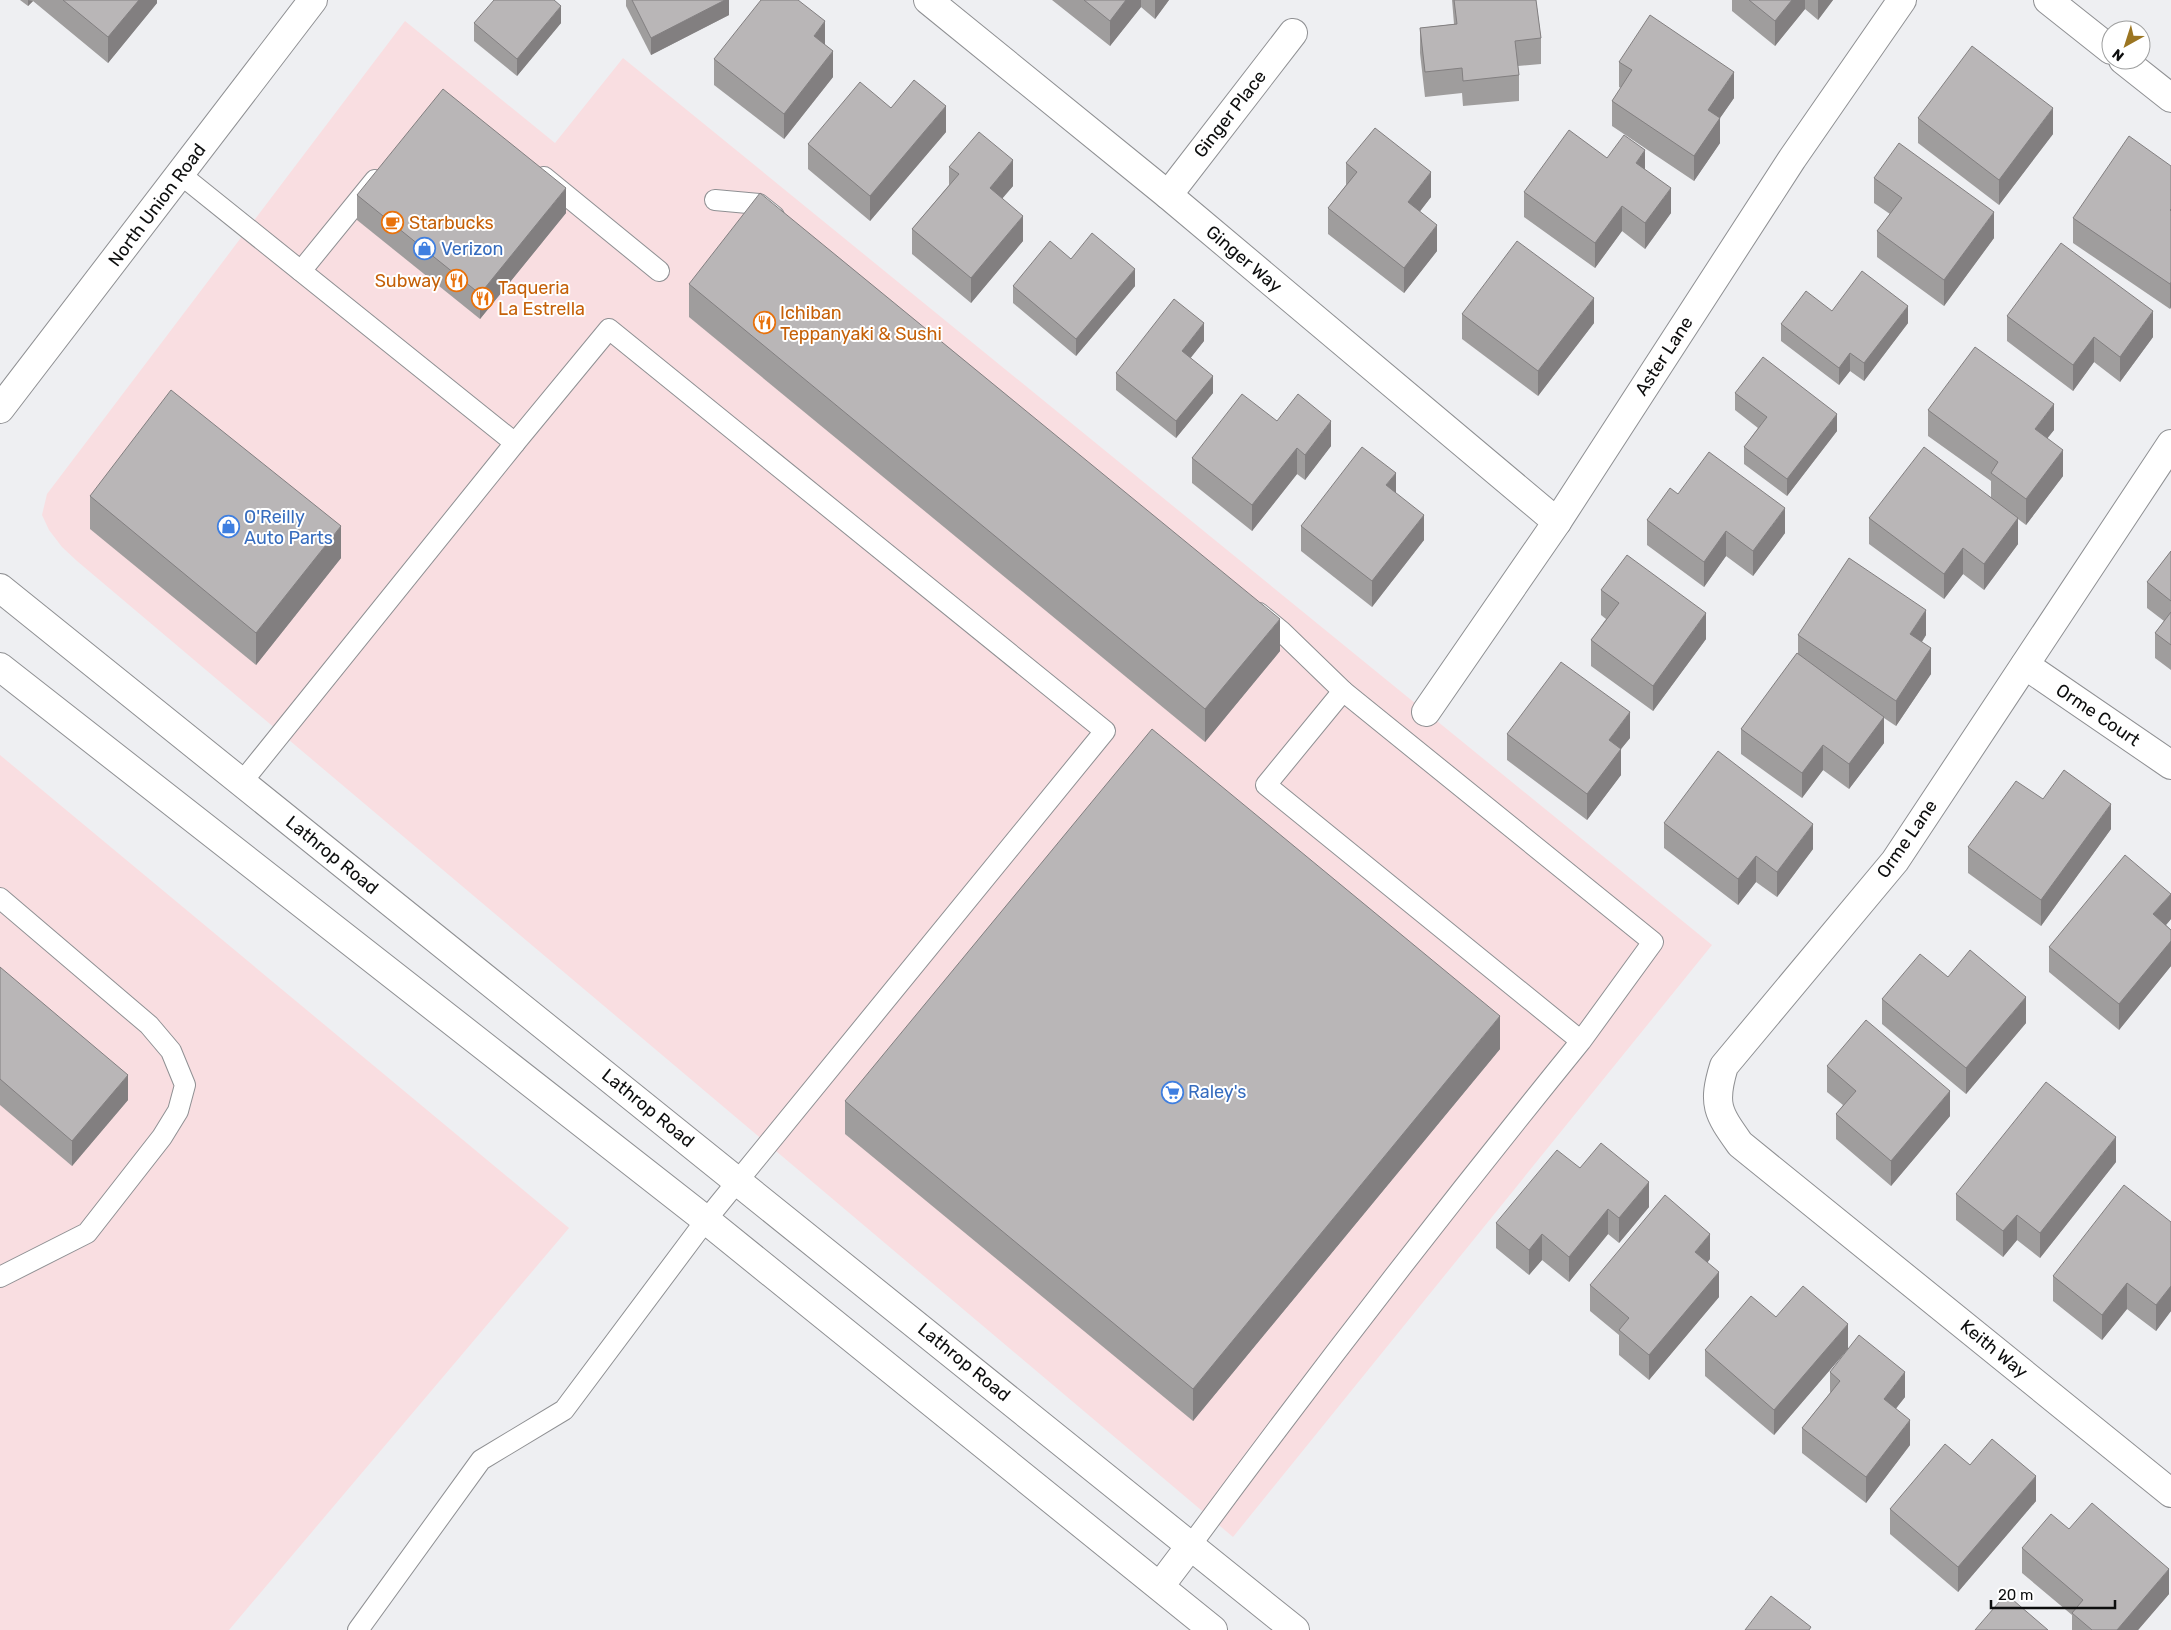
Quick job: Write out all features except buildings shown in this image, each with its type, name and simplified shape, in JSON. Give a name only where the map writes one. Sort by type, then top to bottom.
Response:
[{"type":"street","name":"North Union Road","points":[[0,409],[313,0]]},
{"type":"street","name":"Ginger Way","points":[[928,0],[1168,195],[1557,522]]},
{"type":"street","name":"Aster Lane","points":[[1426,712],[1557,522],[1792,159],[1902,0]]},
{"type":"street","points":[[2048,0],[2101,42]]},
{"type":"street","name":"Ginger Place","points":[[1168,195],[1293,33]]},
{"type":"street","points":[[2136,70],[2171,98]]},
{"type":"street","name":"Orme Lane","points":[[1816,1206],[1740,1144],[1720,1116],[1717,1088],[1724,1066],[1895,861],[2171,444]]},
{"type":"street","name":"Lathrop Road","points":[[0,588],[1295,1630]]},
{"type":"street","name":"Orme Court","points":[[2025,665],[2171,765]]},
{"type":"street","points":[[0,667],[706,1220],[1213,1630]]},
{"type":"street","name":"Keith Way","points":[[1816,1206],[2171,1493]]},
{"type":"street","points":[[1160,1586],[1191,1545]]},
{"type":"lane","points":[[301,271],[388,164]]},
{"type":"lane","points":[[528,164],[660,270]]},
{"type":"lane","points":[[180,174],[515,442]]},
{"type":"lane","points":[[715,200],[759,204],[790,230]]},
{"type":"lane","points":[[242,782],[515,442],[609,329],[1104,731],[706,1220],[564,1410],[481,1460],[358,1630]]},
{"type":"lane","points":[[1191,1545],[1306,1390],[1478,1169],[1581,1041],[1653,942],[1343,692],[1281,631],[1242,600]]},
{"type":"lane","points":[[1343,692],[1266,785],[1581,1041]]},
{"type":"lane","points":[[0,898],[150,1025],[171,1051],[184,1086],[178,1111],[162,1137],[87,1233],[0,1277]]},
{"type":"shaded area","points":[[405,21],[555,143],[623,58],[1712,945],[1233,1537],[77,561],[62,547],[49,530],[42,515],[47,494]]},
{"type":"shaded area","points":[[0,755],[569,1228],[229,1630],[0,1630]]},
{"type":"place","name":"Starbucks","points":[[393,223]]},
{"type":"place","name":"Verizon","points":[[425,249]]},
{"type":"place","name":"Subway","points":[[457,281]]},
{"type":"place","name":"Taqueria La Estrella","points":[[482,298]]},
{"type":"place","name":"Ichiban Teppanyaki & Sushi","points":[[764,323]]},
{"type":"place","name":"O'Reilly Auto Parts","points":[[228,527]]},
{"type":"place","name":"Raley's","points":[[1172,1092]]}]
